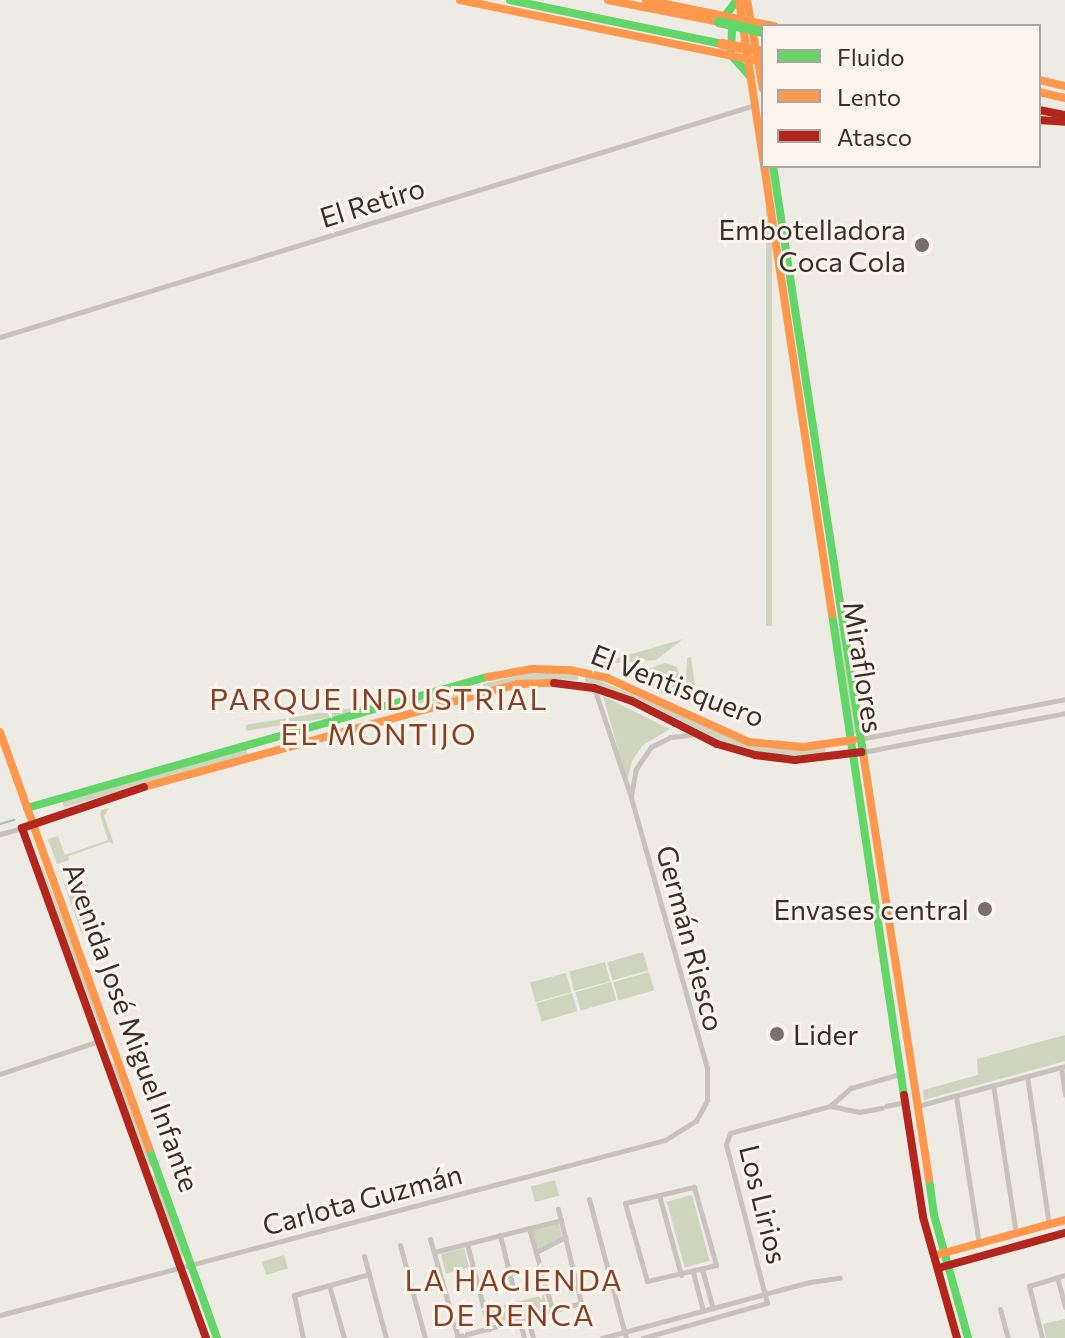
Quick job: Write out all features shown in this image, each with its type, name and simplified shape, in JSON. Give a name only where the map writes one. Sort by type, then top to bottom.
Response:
[{"type":"main road","points":[[460,0],[758,58]]},
{"type":"main road","points":[[510,0],[722,44],[758,58]]},
{"type":"main road","points":[[608,0],[762,24]]},
{"type":"main road","points":[[646,0],[761,31]]},
{"type":"main road","points":[[721,20],[738,0]]},
{"type":"main road","name":"Miraflores","points":[[738,0],[758,58],[759,81],[755,105],[761,142]]},
{"type":"main road","name":"Miraflores","points":[[747,0],[747,21]]},
{"type":"main road","points":[[721,20],[732,29],[731,55],[759,81]]},
{"type":"main road","points":[[1041,80],[1065,86]]},
{"type":"main road","points":[[1041,92],[1065,98]]},
{"type":"main road","points":[[1041,110],[1065,115]]},
{"type":"main road","points":[[1041,120],[1065,124]]},
{"type":"main road","name":"Miraflores","points":[[765,168],[858,753],[891,932],[917,1106],[928,1216]]},
{"type":"main road","name":"Miraflores","points":[[773,168],[838,623]]},
{"type":"main road","name":"El Ventisquero","points":[[27,808],[248,751],[443,696],[519,671],[570,670],[620,682],[720,732],[749,742],[803,747],[856,740]]},
{"type":"main road","name":"El Ventisquero","points":[[443,696],[544,682],[594,688],[632,701],[696,734],[755,755],[795,760],[858,753]]},
{"type":"main road","name":"Avenida José Miguel Infante","points":[[0,732],[48,863],[151,1170],[186,1266],[217,1338]]},
{"type":"main road","points":[[831,743],[832,757]]},
{"type":"main road","name":"El Ventisquero","points":[[22,828],[248,751]]},
{"type":"main road","name":"Miraflores","points":[[858,753],[878,933],[905,1102],[937,1255],[968,1338]]},
{"type":"main road","points":[[56,800],[60,814]]},
{"type":"main road","name":"Avenida José Miguel Infante","points":[[22,828],[99,1041],[151,1170]]},
{"type":"main road","points":[[36,867],[48,863]]},
{"type":"main road","points":[[878,933],[891,932]]},
{"type":"main road","points":[[937,1255],[1065,1220]]},
{"type":"main road","points":[[941,1267],[1065,1233]]},
{"type":"main road","name":"Avenida José Miguel Infante","points":[[186,1266],[206,1338]]},
{"type":"main road","name":"Miraflores","points":[[941,1267],[957,1338]]},
{"type":"street","name":"El Retiro","points":[[0,337],[755,105]]},
{"type":"street","name":"Germán Riesco","points":[[594,688],[631,797],[707,1068],[709,1090]]},
{"type":"street","points":[[856,740],[1065,699]]},
{"type":"street","points":[[858,753],[1065,713]]},
{"type":"street","points":[[631,797],[636,769],[647,751],[671,737],[696,734]]},
{"type":"street","points":[[0,834],[22,828]]},
{"type":"street","points":[[0,1074],[99,1041]]},
{"type":"street","points":[[917,1106],[1063,1066],[1065,1095]]},
{"type":"street","points":[[830,1106],[851,1088],[900,1074]]},
{"type":"street","points":[[1027,1076],[1049,1225]]},
{"type":"street","points":[[993,1085],[1016,1234]]},
{"type":"street","name":"Carlota Guzmán","points":[[0,1315],[670,1138],[700,1116],[709,1090]]},
{"type":"street","points":[[956,1096],[979,1244]]},
{"type":"street","points":[[830,1106],[859,1112],[905,1102]]},
{"type":"street","name":"Los Lirios","points":[[765,1294],[726,1140],[735,1130],[830,1106]]},
{"type":"street","points":[[694,1187],[716,1265],[702,1269],[652,1283],[643,1274],[625,1203],[694,1187]]},
{"type":"street","points":[[659,1195],[681,1275]]},
{"type":"street","points":[[589,1199],[625,1335]]},
{"type":"street","points":[[430,1239],[458,1338],[581,1303],[558,1209]]},
{"type":"street","points":[[434,1252],[561,1220]]},
{"type":"street","points":[[529,1228],[553,1313]]},
{"type":"street","points":[[500,1235],[513,1288]]},
{"type":"street","points":[[536,1252],[565,1237]]},
{"type":"street","points":[[467,1244],[489,1329]]},
{"type":"street","points":[[400,1245],[425,1338]]},
{"type":"street","points":[[364,1256],[386,1338]]},
{"type":"street","points":[[702,1269],[713,1309]]},
{"type":"street","points":[[693,1272],[703,1311]]},
{"type":"street","points":[[303,1338],[294,1295],[369,1274]]},
{"type":"street","points":[[1042,1338],[1029,1286],[1065,1275]]},
{"type":"street","points":[[1057,1277],[1065,1307]]},
{"type":"street","points":[[602,1338],[625,1335],[810,1282],[840,1278]]},
{"type":"street","points":[[329,1285],[344,1338]]},
{"type":"street","points":[[643,1338],[764,1306],[768,1302],[765,1294]]},
{"type":"street","points":[[1000,1309],[1008,1338]]},
{"type":"street","points":[[528,1320],[533,1338]]},
{"type":"street","points":[[520,1322],[524,1338]]},
{"type":"green space","points":[[766,168],[772,168],[772,626],[766,626]]},
{"type":"green space","points":[[840,628],[857,734],[852,734],[835,629]]},
{"type":"green space","points":[[683,639],[656,660],[615,663],[600,668],[591,666]]},
{"type":"green space","points":[[691,657],[699,713],[686,684],[687,658]]},
{"type":"green space","points":[[665,663],[677,667],[681,684],[665,695],[640,680],[645,670]]},
{"type":"green space","points":[[535,672],[578,674],[578,680],[536,679],[447,699],[445,693]]},
{"type":"green space","points":[[586,675],[750,744],[796,749],[825,748],[826,755],[775,755],[722,742],[639,699],[585,682]]},
{"type":"green space","points":[[440,694],[441,700],[246,731],[245,725]]},
{"type":"green space","points":[[603,696],[670,729],[643,745],[632,761],[627,781]]},
{"type":"green space","points":[[246,748],[248,755],[64,807],[62,801]]},
{"type":"green space","points":[[109,808],[104,816],[114,844],[109,842],[68,856],[69,860],[57,864],[48,839],[58,836],[65,855],[108,840],[100,815],[101,810]]},
{"type":"green space","points":[[42,866],[114,1053],[110,1054],[38,867]]},
{"type":"green space","points":[[71,882],[88,926],[96,930],[82,934],[64,884]]},
{"type":"green space","points":[[643,952],[648,970],[613,980],[607,962]]},
{"type":"green space","points":[[605,962],[610,981],[574,991],[569,972]]},
{"type":"green space","points":[[649,972],[654,990],[619,1000],[613,982]]},
{"type":"green space","points":[[566,973],[571,992],[535,1002],[530,983]]},
{"type":"green space","points":[[611,982],[616,1000],[581,1010],[575,992]]},
{"type":"green space","points":[[572,993],[577,1011],[542,1021],[536,1003]]},
{"type":"green space","points":[[1065,1035],[1065,1061],[924,1100],[923,1090],[978,1075],[977,1059]]},
{"type":"green space","points":[[115,1063],[152,1165],[149,1167],[111,1064]]},
{"type":"green space","points":[[157,1175],[184,1256],[179,1256],[151,1177]]},
{"type":"green space","points":[[555,1180],[559,1195],[535,1202],[531,1186]]},
{"type":"green space","points":[[692,1195],[710,1261],[684,1267],[667,1202]]},
{"type":"green space","points":[[559,1223],[562,1237],[538,1249],[532,1230]]},
{"type":"green space","points":[[464,1248],[469,1267],[446,1274],[441,1254]]},
{"type":"green space","points":[[284,1255],[288,1268],[266,1275],[262,1262]]},
{"type":"green space","points":[[544,1295],[548,1311],[492,1325],[488,1309]]},
{"type":"green space","points":[[1065,1319],[1065,1338],[1046,1338],[1043,1324]]},
{"type":"waterway","points":[[0,824],[14,820]]},
{"type":"traffic: fast","points":[[510,0],[722,44]]},
{"type":"traffic: fast","points":[[737,0],[724,17],[732,29],[731,55],[751,77]]},
{"type":"traffic: fast","points":[[719,22],[761,32]]},
{"type":"traffic: fast","points":[[773,168],[864,759]]},
{"type":"traffic: fast","points":[[832,614],[904,1095]]},
{"type":"traffic: fast","points":[[27,808],[488,677]]},
{"type":"traffic: fast","points":[[149,1148],[217,1338]]},
{"type":"traffic: fast","points":[[929,1179],[934,1215],[968,1338]]},
{"type":"traffic: slow","points":[[460,0],[761,62]]},
{"type":"traffic: slow","points":[[608,0],[719,22]]},
{"type":"traffic: slow","points":[[646,0],[764,24]]},
{"type":"traffic: slow","points":[[739,0],[761,145]]},
{"type":"traffic: slow","points":[[747,0],[761,78]]},
{"type":"traffic: slow","points":[[722,44],[761,52]]},
{"type":"traffic: slow","points":[[1041,80],[1065,86]]},
{"type":"traffic: slow","points":[[1041,92],[1065,98]]},
{"type":"traffic: slow","points":[[764,168],[832,614]]},
{"type":"traffic: slow","points":[[488,677],[532,669],[570,670],[607,678],[749,742],[803,747],[854,740]]},
{"type":"traffic: slow","points":[[144,787],[518,684],[554,683]]},
{"type":"traffic: slow","points":[[0,732],[149,1148]]},
{"type":"traffic: slow","points":[[864,759],[929,1179]]},
{"type":"traffic: slow","points":[[940,1254],[1065,1220]]},
{"type":"traffic: jam","points":[[1041,110],[1065,115]]},
{"type":"traffic: jam","points":[[1041,120],[1065,122]]},
{"type":"traffic: jam","points":[[554,683],[594,688],[632,701],[717,744],[755,755],[795,760],[862,752]]},
{"type":"traffic: jam","points":[[144,787],[22,828],[206,1338]]},
{"type":"traffic: jam","points":[[904,1095],[923,1217],[957,1338]]},
{"type":"traffic: jam","points":[[942,1267],[1065,1233]]},
{"type":"place","name":"Embotelladora Coca Cola","points":[[922,245]]},
{"type":"place","name":"Envases central","points":[[985,909]]},
{"type":"place","name":"Lider","points":[[777,1034]]},
{"type":"district","name":"PARQUE INDUSTRIAL EL MONTIJO","points":[[379,715]]},
{"type":"district","name":"LA HACIENDA DE RENCA","points":[[514,1296]]}]
